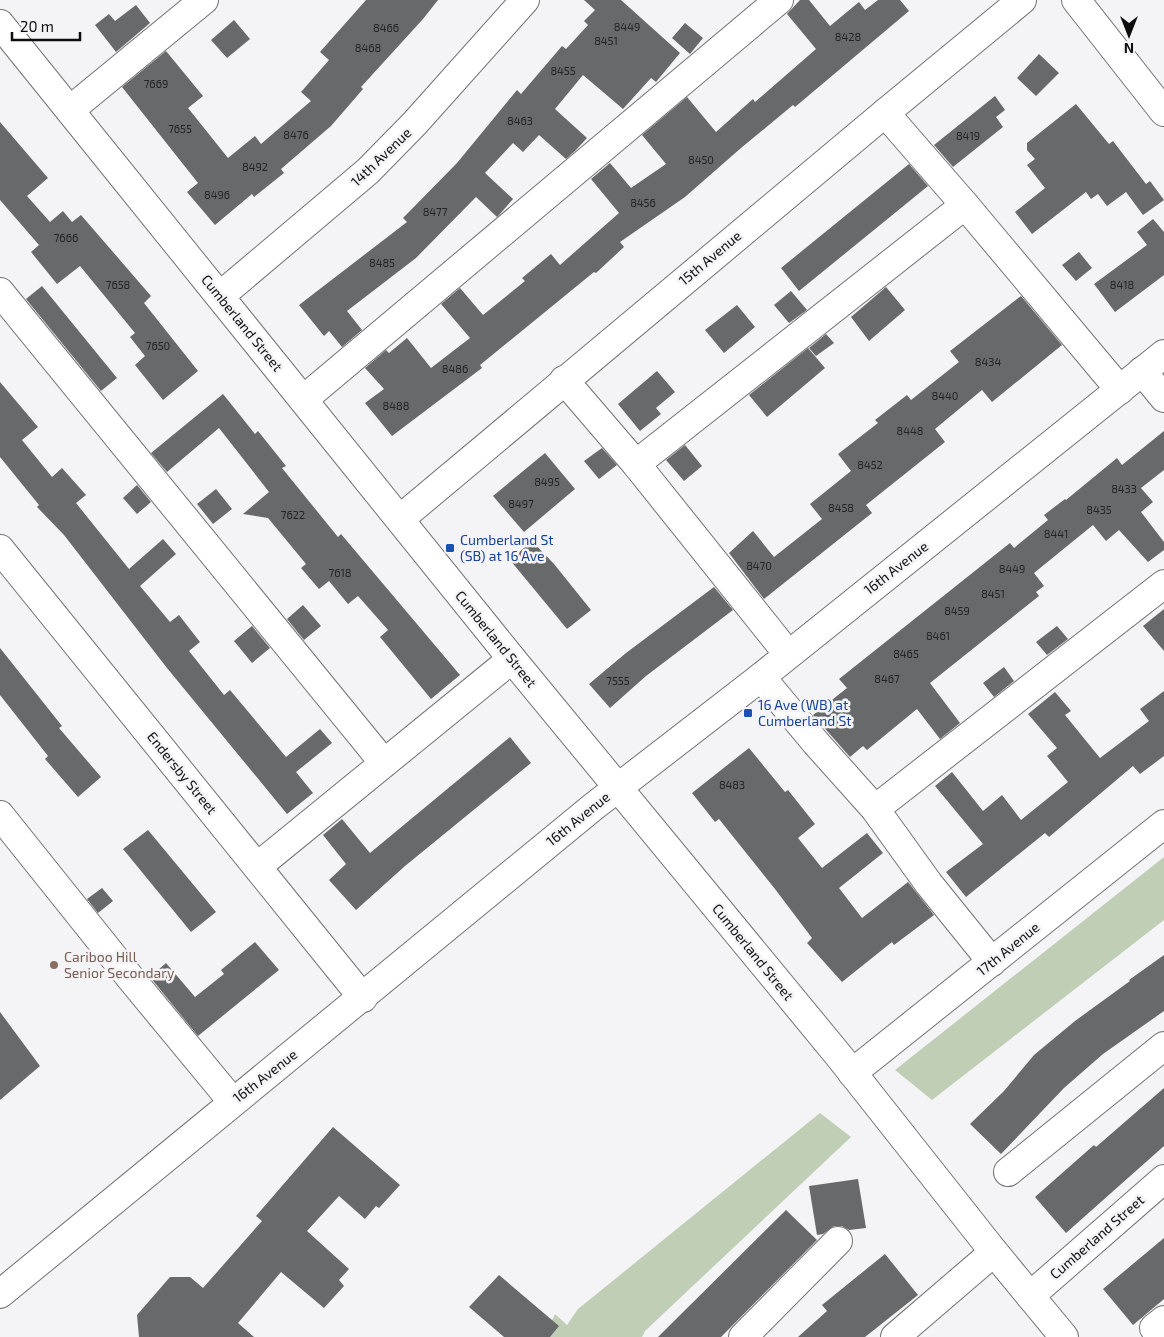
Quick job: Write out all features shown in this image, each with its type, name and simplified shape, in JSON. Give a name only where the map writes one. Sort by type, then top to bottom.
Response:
[{"type":"street","points":[[70,110],[204,0]]},
{"type":"street","name":"14th Avenue","points":[[220,296],[368,171],[415,123],[525,0]]},
{"type":"street","points":[[304,399],[779,0]]},
{"type":"street","name":"15th Avenue","points":[[400,519],[564,380],[1022,0]]},
{"type":"street","points":[[1076,0],[1164,112]]},
{"type":"street","name":"Cumberland Street","points":[[0,24],[512,659],[852,1073],[1064,1337]]},
{"type":"street","points":[[885,113],[965,204],[1120,390]]},
{"type":"street","points":[[636,464],[965,204]]},
{"type":"street","points":[[0,292],[384,763]]},
{"type":"street","name":"16th Avenue","points":[[0,1294],[232,1101],[362,998],[618,787],[761,677],[1164,354]]},
{"type":"street","points":[[1142,371],[1164,398]]},
{"type":"street","points":[[564,380],[636,464],[788,654]]},
{"type":"street","name":"Endersby Street","points":[[0,549],[258,866],[362,998]]},
{"type":"street","points":[[875,809],[1164,584]]},
{"type":"street","points":[[258,866],[512,659]]},
{"type":"street","points":[[761,677],[816,744],[875,809],[929,884],[992,962]]},
{"type":"street","points":[[0,816],[232,1101]]},
{"type":"street","name":"17th Avenue","points":[[852,1073],[1164,824]]},
{"type":"street","points":[[1008,1172],[1164,1046]]},
{"type":"street","name":"Cumberland Street","points":[[1030,1296],[1164,1179]]},
{"type":"street","points":[[743,1337],[838,1241]]},
{"type":"street","points":[[895,1337],[994,1252]]},
{"type":"green space","points":[[1164,857],[1164,920],[932,1100],[895,1070]]},
{"type":"green space","points":[[820,1113],[851,1137],[645,1331],[642,1337],[544,1337],[555,1314],[567,1325],[578,1309]]},
{"type":"building","points":[[366,0],[438,0],[361,87],[363,89],[331,126],[281,169],[284,173],[254,197],[252,194],[215,225],[187,192],[198,183],[122,87],[166,51],[203,96],[188,108],[228,158],[255,136],[261,144],[311,101],[301,92],[329,60],[320,52]]},
{"type":"building","points":[[584,0],[621,0],[680,53],[656,82],[651,78],[623,109],[583,75],[555,109],[587,138],[575,151],[566,159],[539,135],[523,152],[513,143],[485,173],[513,199],[499,215],[497,217],[476,197],[416,258],[347,311],[362,330],[342,347],[329,331],[324,336],[299,305],[407,222],[403,218],[457,163],[517,90],[521,94],[562,46],[566,49],[588,25],[584,21],[595,10]]},
{"type":"building","points":[[800,0],[809,0],[830,26],[859,2],[865,10],[878,0],[900,0],[909,11],[795,107],[793,105],[741,148],[685,197],[620,242],[624,247],[596,273],[594,272],[480,365],[482,368],[392,436],[365,403],[384,389],[365,368],[386,350],[389,353],[407,338],[431,368],[470,338],[441,304],[460,288],[483,315],[525,281],[522,278],[551,254],[560,265],[619,213],[591,179],[610,163],[631,188],[666,164],[642,135],[687,97],[716,132],[753,99],[755,102],[816,49],[787,14]]},
{"type":"building","points":[[136,5],[150,23],[116,52],[95,25],[109,14],[115,21]]},
{"type":"building","points":[[234,20],[250,39],[227,58],[211,40]]},
{"type":"building","points":[[685,23],[703,38],[690,54],[672,38]]},
{"type":"building","points":[[1039,54],[1059,73],[1036,96],[1017,78]]},
{"type":"building","points":[[995,96],[1005,110],[996,117],[1003,127],[953,167],[934,145]]},
{"type":"building","points":[[1076,104],[1109,144],[1113,141],[1146,184],[1150,181],[1164,200],[1143,215],[1126,192],[1107,206],[1098,194],[1091,199],[1086,192],[1032,234],[1015,212],[1045,188],[1027,165],[1035,159],[1027,150],[1027,143]]},
{"type":"building","points":[[0,122],[48,178],[27,196],[50,222],[63,211],[72,222],[81,215],[151,296],[144,303],[198,371],[163,400],[135,365],[145,356],[130,337],[135,333],[80,266],[57,284],[31,252],[39,245],[0,200]]},
{"type":"building","points":[[909,164],[928,186],[799,291],[781,268]]},
{"type":"building","points":[[1153,219],[1164,232],[1164,275],[1115,312],[1094,284],[1147,245],[1137,232]]},
{"type":"building","points":[[1079,252],[1092,268],[1076,281],[1062,265]]},
{"type":"building","points":[[42,286],[117,378],[101,391],[26,299]]},
{"type":"building","points":[[886,287],[905,310],[869,341],[851,317]]},
{"type":"building","points":[[791,291],[807,310],[789,323],[774,305]]},
{"type":"building","points":[[1021,296],[1062,345],[992,402],[982,390],[935,429],[945,442],[866,505],[872,513],[764,599],[729,553],[753,531],[774,557],[822,519],[810,504],[851,471],[838,454],[878,423],[875,420],[907,395],[911,400],[959,362],[950,351]]},
{"type":"building","points":[[737,305],[755,327],[724,353],[705,330]]},
{"type":"building","points":[[826,334],[834,343],[816,356],[809,348]]},
{"type":"building","points":[[808,348],[825,368],[767,417],[749,395]]},
{"type":"building","points":[[657,371],[675,392],[656,408],[661,414],[640,431],[618,404]]},
{"type":"building","points":[[0,382],[38,427],[22,440],[52,477],[62,468],[86,495],[76,503],[129,569],[163,539],[176,554],[140,586],[170,622],[179,615],[200,642],[189,651],[224,695],[230,690],[286,757],[320,729],[332,743],[296,772],[313,793],[287,814],[167,668],[64,535],[37,507],[39,505],[0,457]]},
{"type":"building","points":[[223,394],[255,434],[258,431],[286,466],[282,468],[338,537],[341,534],[460,675],[431,699],[380,637],[388,630],[358,596],[348,604],[329,581],[319,589],[301,568],[306,564],[268,518],[243,514],[269,492],[219,428],[167,472],[151,453]]},
{"type":"building","points":[[1164,431],[1164,470],[1141,488],[1153,502],[1141,512],[1164,542],[1164,550],[1148,562],[1119,530],[1106,541],[1093,525],[1034,573],[1044,586],[1036,592],[1039,596],[930,683],[960,723],[940,739],[917,709],[867,750],[863,746],[850,757],[813,715],[847,688],[839,679],[1010,543],[1014,548],[1048,520],[1044,515],[1066,500],[1117,458],[1122,465]]},
{"type":"building","points":[[685,445],[702,466],[684,481],[666,460]]},
{"type":"building","points":[[602,448],[617,465],[599,479],[584,461]]},
{"type":"building","points":[[545,453],[575,489],[524,532],[493,496]]},
{"type":"building","points":[[137,485],[151,502],[137,514],[123,498]]},
{"type":"building","points":[[216,489],[232,509],[213,524],[197,504]]},
{"type":"building","points":[[532,541],[554,564],[591,610],[567,629],[510,560]]},
{"type":"building","points":[[714,587],[733,610],[646,676],[610,708],[589,684],[626,653]]},
{"type":"building","points":[[303,605],[321,626],[304,640],[287,619]]},
{"type":"building","points":[[1164,609],[1164,651],[1143,626]]},
{"type":"building","points":[[252,626],[270,648],[252,663],[234,641]]},
{"type":"building","points":[[1057,626],[1068,639],[1047,655],[1036,642]]},
{"type":"building","points":[[0,648],[62,726],[59,728],[101,777],[78,797],[45,759],[48,756],[0,695]]},
{"type":"building","points":[[1004,667],[1014,681],[994,697],[983,683]]},
{"type":"building","points":[[1164,691],[1164,756],[1140,774],[1133,766],[1049,837],[1045,833],[966,897],[946,872],[983,844],[935,786],[952,772],[983,811],[1002,795],[1021,820],[1068,782],[1047,756],[1057,748],[1028,714],[1055,692],[1071,711],[1065,715],[1100,758],[1149,721],[1140,709]]},
{"type":"building","points":[[510,737],[531,763],[405,866],[356,910],[329,880],[346,864],[323,835],[342,819],[370,853]]},
{"type":"building","points":[[749,748],[785,792],[788,790],[815,824],[798,838],[822,868],[867,833],[883,853],[839,888],[862,918],[908,882],[934,915],[894,945],[892,942],[842,982],[807,943],[812,938],[775,889],[719,819],[715,822],[692,793]]},
{"type":"building","points":[[148,830],[216,912],[191,932],[123,849]]},
{"type":"building","points":[[102,888],[113,901],[98,913],[87,899]]},
{"type":"building","points":[[255,942],[279,970],[198,1036],[150,977],[166,963],[195,997],[224,974],[221,970]]},
{"type":"building","points":[[1164,955],[1164,1011],[1103,1054],[1064,1088],[1001,1154],[970,1124],[1004,1091],[1034,1055],[1075,1021]]},
{"type":"building","points":[[0,1012],[40,1066],[0,1100]]},
{"type":"building","points":[[1164,1088],[1164,1146],[1066,1233],[1035,1197],[1094,1145],[1096,1147]]},
{"type":"building","points":[[333,1127],[400,1185],[379,1208],[376,1206],[365,1219],[339,1196],[307,1231],[349,1269],[339,1280],[344,1286],[324,1308],[281,1272],[238,1323],[254,1337],[139,1337],[137,1315],[170,1277],[190,1277],[203,1288],[262,1221],[256,1216]]},
{"type":"building","points":[[858,1179],[866,1228],[849,1230],[842,1226],[834,1226],[823,1234],[817,1235],[809,1186]]},
{"type":"building","points":[[786,1210],[817,1240],[721,1337],[658,1337]]},
{"type":"building","points":[[1164,1238],[1164,1299],[1133,1325],[1103,1289]]},
{"type":"building","points":[[885,1254],[918,1295],[865,1337],[798,1337],[827,1311],[822,1305]]},
{"type":"building","points":[[499,1275],[559,1326],[550,1337],[504,1337],[469,1307]]},
{"type":"place","name":"Cumberland St (SB) at 16 Ave","points":[[450,548]]},
{"type":"place","name":"16 Ave (WB) at Cumberland St","points":[[748,713]]},
{"type":"place","name":"Cariboo Hill Senior Secondary","points":[[54,965]]}]
